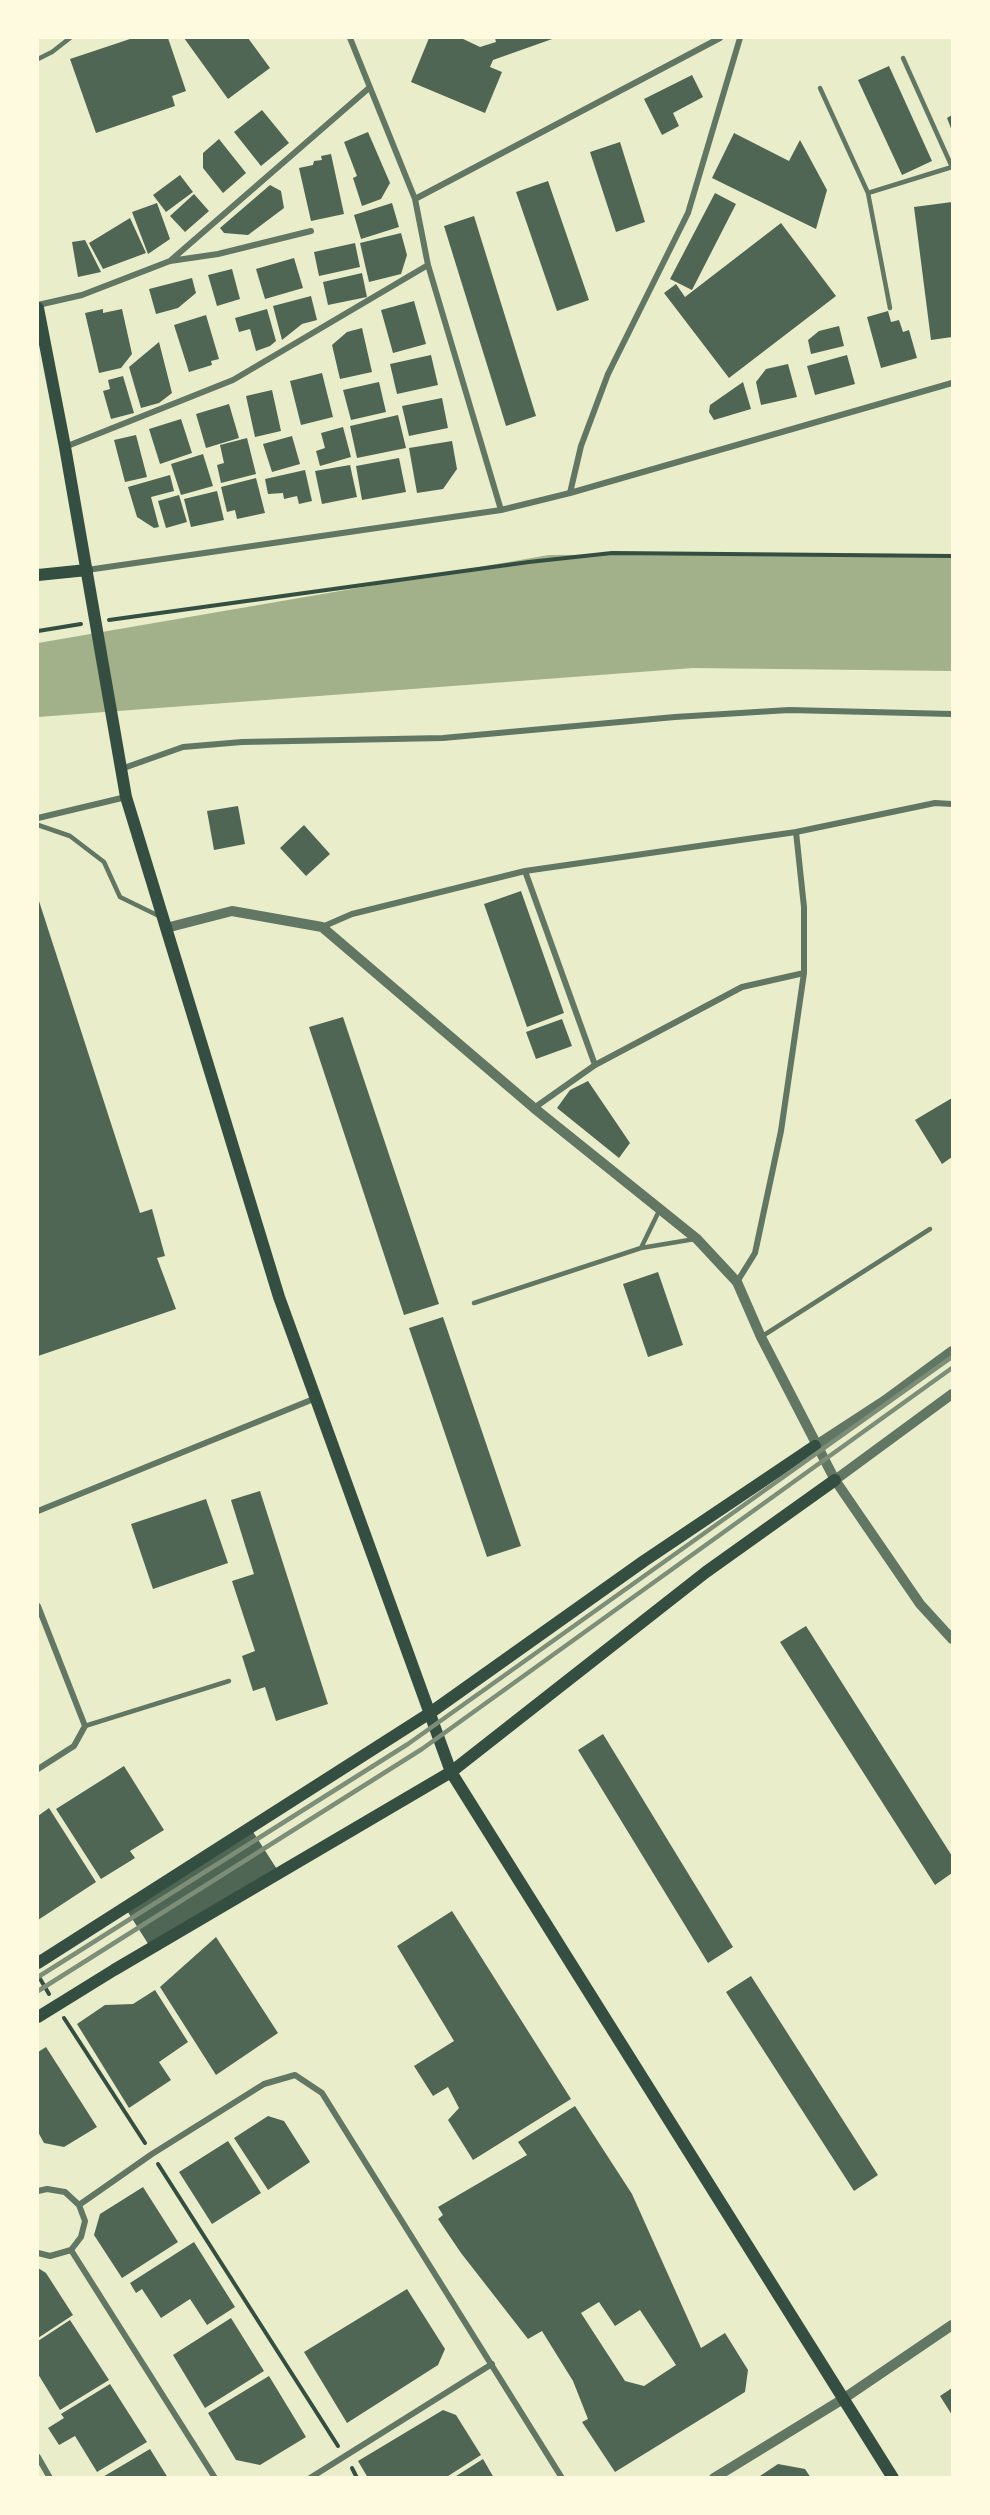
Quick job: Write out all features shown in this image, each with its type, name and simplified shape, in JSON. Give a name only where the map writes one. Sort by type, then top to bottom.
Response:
[{"type":"main road","points":[[38,307],[126,796],[279,1297],[451,1772],[893,2478]]},
{"type":"main road","points":[[38,575],[87,570]]},
{"type":"main road","points":[[38,1963],[430,1713],[644,1561],[815,1446]]},
{"type":"main road","points":[[38,2017],[451,1772],[706,1572],[835,1480]]},
{"type":"street","points":[[350,38],[415,199],[428,265],[501,510]]},
{"type":"street","points":[[415,199],[720,38]]},
{"type":"street","points":[[570,493],[581,446],[608,374],[688,213],[740,38]]},
{"type":"street","points":[[170,261],[369,88]]},
{"type":"street","points":[[38,307],[82,296],[170,261],[218,254],[310,231]]},
{"type":"street","points":[[65,447],[233,380],[428,265]]},
{"type":"street","points":[[87,570],[501,510],[570,493],[952,383]]},
{"type":"street","points":[[121,769],[183,747],[242,742],[443,738],[675,717],[789,710],[952,714]]},
{"type":"street","points":[[38,818],[126,796]]},
{"type":"street","points":[[322,927],[352,914],[525,872],[796,832],[935,803],[952,804]]},
{"type":"street","points":[[737,1282],[754,1253],[781,1131],[804,973],[804,906],[796,832]]},
{"type":"street","points":[[525,872],[595,1065]]},
{"type":"street","points":[[165,923],[232,910],[322,927],[534,1108],[697,1239],[737,1282],[760,1337],[815,1446],[835,1480],[920,1604],[952,1639]]},
{"type":"street","points":[[534,1108],[595,1065],[742,987],[804,973]]},
{"type":"street","points":[[815,1446],[884,1401],[952,1351]]},
{"type":"street","points":[[835,1480],[952,1394]]},
{"type":"street","points":[[38,1510],[316,1398]]},
{"type":"street","points":[[38,1606],[85,1726],[74,1746],[38,1769]]},
{"type":"street","points":[[79,2205],[152,2154],[264,2084],[295,2075],[322,2093],[562,2478]]},
{"type":"street","points":[[38,2191],[56,2189],[66,2192],[83,2212],[84,2229],[81,2237],[70,2250],[50,2256],[38,2253]]},
{"type":"street","points":[[70,2250],[215,2478]]},
{"type":"street","points":[[714,2478],[843,2399],[952,2325]]},
{"type":"street","points":[[310,2478],[492,2364]]},
{"type":"street","points":[[38,2457],[50,2478]]},
{"type":"lane","points":[[38,59],[52,52],[70,38]]},
{"type":"lane","points":[[868,192],[952,167],[903,58]]},
{"type":"lane","points":[[820,88],[868,192],[890,308]]},
{"type":"lane","points":[[38,825],[70,836],[104,862],[120,897],[165,923]]},
{"type":"lane","points":[[640,1248],[660,1208]]},
{"type":"lane","points":[[760,1337],[930,1229]]},
{"type":"lane","points":[[474,1303],[640,1248],[697,1239]]},
{"type":"lane","points":[[85,1726],[229,1681]]},
{"type":"path","points":[[108,621],[517,563],[612,553],[952,556]]},
{"type":"path","points":[[38,631],[85,624]]},
{"type":"path","points":[[38,1975],[357,2478]]},
{"type":"shaded area","points":[[904,554],[952,556],[952,671],[693,668],[38,717],[38,643],[549,555]]},
{"type":"building","points":[[133,38],[168,38],[186,91],[172,96],[175,106],[96,133],[70,59]]},
{"type":"building","points":[[184,38],[248,38],[270,68],[228,99]]},
{"type":"building","points":[[429,38],[461,38],[480,47],[496,42],[495,38],[555,38],[493,60],[490,67],[502,72],[485,113],[411,82]]},
{"type":"building","points":[[889,66],[932,161],[902,175],[858,80]]},
{"type":"building","points":[[692,75],[703,97],[673,113],[679,126],[662,135],[644,99]]},
{"type":"building","points":[[262,110],[289,143],[261,166],[234,132]]},
{"type":"building","points":[[952,115],[952,131],[947,118]]},
{"type":"building","points":[[368,132],[390,183],[381,199],[362,206],[353,178],[357,176],[344,142]]},
{"type":"building","points":[[734,133],[789,161],[800,140],[827,190],[816,229],[712,178]]},
{"type":"building","points":[[219,139],[246,173],[223,193],[203,168],[203,153]]},
{"type":"building","points":[[620,142],[645,222],[616,232],[590,152]]},
{"type":"building","points":[[331,154],[344,214],[311,221],[299,168],[313,165],[314,161],[322,160],[321,156]]},
{"type":"building","points":[[180,175],[193,192],[166,212],[153,195]]},
{"type":"building","points":[[548,181],[589,300],[557,311],[516,192]]},
{"type":"building","points":[[270,185],[281,191],[284,208],[248,235],[224,233],[220,228]]},
{"type":"building","points":[[715,193],[736,204],[692,290],[670,279]]},
{"type":"building","points":[[194,194],[209,211],[185,232],[170,216]]},
{"type":"building","points":[[952,202],[952,337],[931,340],[914,207]]},
{"type":"building","points":[[157,203],[170,239],[148,254],[132,212]]},
{"type":"building","points":[[392,203],[399,227],[361,239],[354,215]]},
{"type":"building","points":[[474,216],[536,416],[506,426],[444,226]]},
{"type":"building","points":[[130,218],[146,253],[103,269],[89,243]]},
{"type":"building","points":[[781,223],[836,296],[729,378],[664,293],[676,284],[685,297]]},
{"type":"building","points":[[401,233],[407,255],[401,274],[369,282],[360,243]]},
{"type":"building","points":[[85,240],[101,272],[78,277],[72,242]]},
{"type":"building","points":[[355,243],[360,267],[319,276],[314,252]]},
{"type":"building","points":[[294,258],[303,288],[265,299],[256,269]]},
{"type":"building","points":[[232,269],[240,299],[217,306],[208,275]]},
{"type":"building","points":[[362,273],[367,297],[328,305],[323,282]]},
{"type":"building","points":[[192,278],[196,293],[178,308],[156,314],[149,289]]},
{"type":"building","points":[[311,296],[317,320],[302,324],[282,340],[273,306]]},
{"type":"building","points":[[414,301],[426,344],[393,353],[381,310]]},
{"type":"building","points":[[103,309],[103,313],[122,309],[132,354],[121,368],[99,373],[85,313]]},
{"type":"building","points":[[267,309],[276,341],[256,351],[250,329],[239,332],[235,318]]},
{"type":"building","points":[[888,311],[891,322],[899,320],[903,332],[909,330],[917,358],[881,368],[867,317]]},
{"type":"building","points":[[206,315],[219,359],[211,361],[212,365],[189,372],[174,325]]},
{"type":"building","points":[[839,326],[844,346],[811,354],[808,340],[819,331]]},
{"type":"building","points":[[362,328],[372,372],[340,379],[332,345],[347,332]]},
{"type":"building","points":[[159,342],[172,393],[159,403],[141,408],[129,367]]},
{"type":"building","points":[[431,355],[438,385],[397,394],[390,364]]},
{"type":"building","points":[[847,355],[855,384],[815,395],[807,366]]},
{"type":"building","points":[[788,364],[797,397],[761,405],[756,382],[766,369]]},
{"type":"building","points":[[322,373],[333,417],[301,425],[290,381]]},
{"type":"building","points":[[123,376],[134,413],[111,419],[103,391],[110,389],[108,380]]},
{"type":"building","points":[[379,382],[386,412],[351,420],[343,390]]},
{"type":"building","points":[[743,382],[751,409],[714,420],[709,412],[710,405]]},
{"type":"building","points":[[272,390],[281,431],[255,437],[246,396]]},
{"type":"building","points":[[442,398],[448,428],[409,436],[402,406]]},
{"type":"building","points":[[229,404],[239,438],[206,448],[196,414]]},
{"type":"building","points":[[398,415],[406,448],[357,458],[350,426]]},
{"type":"building","points":[[181,419],[192,453],[160,464],[149,429]]},
{"type":"building","points":[[343,427],[351,457],[320,466],[316,451],[325,448],[321,433]]},
{"type":"building","points":[[136,435],[147,477],[125,482],[114,440]]},
{"type":"building","points":[[292,436],[300,464],[272,472],[263,444]]},
{"type":"building","points":[[247,438],[256,474],[221,483],[217,465],[224,463],[220,445]]},
{"type":"building","points":[[452,441],[457,469],[443,489],[417,493],[409,448]]},
{"type":"building","points":[[203,454],[213,486],[181,495],[171,464]]},
{"type":"building","points":[[399,458],[406,492],[362,500],[356,466]]},
{"type":"building","points":[[350,465],[357,497],[322,504],[315,471]]},
{"type":"building","points":[[305,470],[312,501],[299,504],[297,496],[284,499],[283,493],[268,494],[265,479]]},
{"type":"building","points":[[170,475],[174,491],[151,497],[159,527],[154,528],[137,517],[128,487]]},
{"type":"building","points":[[256,478],[265,513],[237,519],[235,510],[227,512],[221,487]]},
{"type":"building","points":[[217,491],[224,520],[191,527],[184,499]]},
{"type":"building","points":[[179,495],[187,522],[166,528],[158,501]]},
{"type":"building","points":[[238,806],[245,844],[214,850],[207,811]]},
{"type":"building","points":[[304,825],[330,854],[306,876],[280,848]]},
{"type":"building","points":[[521,891],[564,1013],[527,1027],[484,904]]},
{"type":"building","points":[[38,898],[140,1213],[152,1209],[165,1256],[157,1258],[176,1309],[38,1356]]},
{"type":"building","points":[[343,1017],[439,1304],[404,1315],[309,1027]]},
{"type":"building","points":[[562,1019],[572,1046],[536,1059],[526,1032]]},
{"type":"building","points":[[588,1081],[630,1143],[619,1158],[557,1108],[570,1090]]},
{"type":"building","points":[[952,1098],[952,1157],[942,1164],[915,1120]]},
{"type":"building","points":[[658,1272],[683,1345],[648,1357],[623,1284]]},
{"type":"building","points":[[443,1317],[521,1546],[487,1557],[409,1328]]},
{"type":"building","points":[[260,1491],[328,1704],[276,1721],[265,1687],[253,1691],[242,1656],[255,1651],[232,1581],[254,1574],[231,1500]]},
{"type":"building","points":[[206,1499],[228,1563],[153,1589],[131,1524]]},
{"type":"building","points":[[806,1626],[952,1856],[952,1873],[935,1885],[780,1642]]},
{"type":"building","points":[[603,1734],[733,1947],[708,1963],[578,1750]]},
{"type":"building","points":[[124,1766],[164,1830],[130,1851],[135,1858],[101,1879],[56,1809]]},
{"type":"building","points":[[49,1808],[96,1882],[38,1920],[38,1816]]},
{"type":"building","points":[[250,1827],[280,1874],[154,1953],[124,1906]]},
{"type":"building","points":[[452,1911],[571,2099],[473,2160],[448,2120],[459,2108],[448,2087],[433,2096],[414,2066],[454,2041],[397,1946]]},
{"type":"building","points":[[216,1937],[278,2033],[216,2075],[160,1987]]},
{"type":"building","points":[[751,1976],[878,2175],[854,2191],[726,1992]]},
{"type":"building","points":[[155,1990],[188,2042],[159,2062],[171,2080],[129,2108],[77,2024],[105,2005],[133,2004]]},
{"type":"building","points":[[46,2047],[97,2127],[64,2147],[44,2143],[38,2132],[38,2052]]},
{"type":"building","points":[[575,2106],[632,2194],[701,2348],[725,2333],[748,2370],[745,2392],[615,2472],[582,2422],[588,2419],[573,2381],[542,2331],[528,2339],[461,2253],[438,2219],[443,2215],[438,2207],[527,2155],[518,2142]],"holes":[[[599,2302],[615,2326],[640,2310],[676,2365],[644,2386],[625,2381],[581,2313]]]},
{"type":"building","points":[[268,2116],[284,2121],[310,2162],[268,2190],[234,2138]]},
{"type":"building","points":[[228,2141],[261,2193],[212,2224],[179,2172]]},
{"type":"building","points":[[143,2187],[178,2242],[122,2278],[94,2235],[100,2214]]},
{"type":"building","points":[[194,2242],[235,2307],[207,2325],[190,2299],[161,2318],[142,2289],[136,2293],[130,2283]]},
{"type":"building","points":[[38,2268],[46,2273],[73,2315],[38,2338]]},
{"type":"building","points":[[407,2289],[445,2349],[438,2365],[347,2423],[304,2352]]},
{"type":"building","points":[[231,2318],[264,2371],[205,2408],[173,2355]]},
{"type":"building","points":[[70,2320],[109,2380],[60,2410],[38,2374],[38,2341]]},
{"type":"building","points":[[269,2376],[306,2437],[260,2465],[236,2460],[208,2413]]},
{"type":"building","points":[[110,2384],[147,2442],[97,2472],[75,2436],[59,2445],[48,2428],[64,2418],[61,2414]]},
{"type":"building","points":[[952,2388],[952,2415],[940,2396]]},
{"type":"building","points":[[443,2410],[456,2415],[481,2455],[445,2478],[368,2478],[358,2461]]},
{"type":"building","points":[[150,2449],[168,2478],[101,2478]]},
{"type":"building","points":[[483,2459],[494,2478],[453,2478]]},
{"type":"building","points":[[778,2464],[805,2469],[811,2478],[757,2478]]},
{"type":"railway","points":[[38,1977],[408,1744],[952,1357]]},
{"type":"railway","points":[[38,1991],[422,1749],[952,1368]]}]
